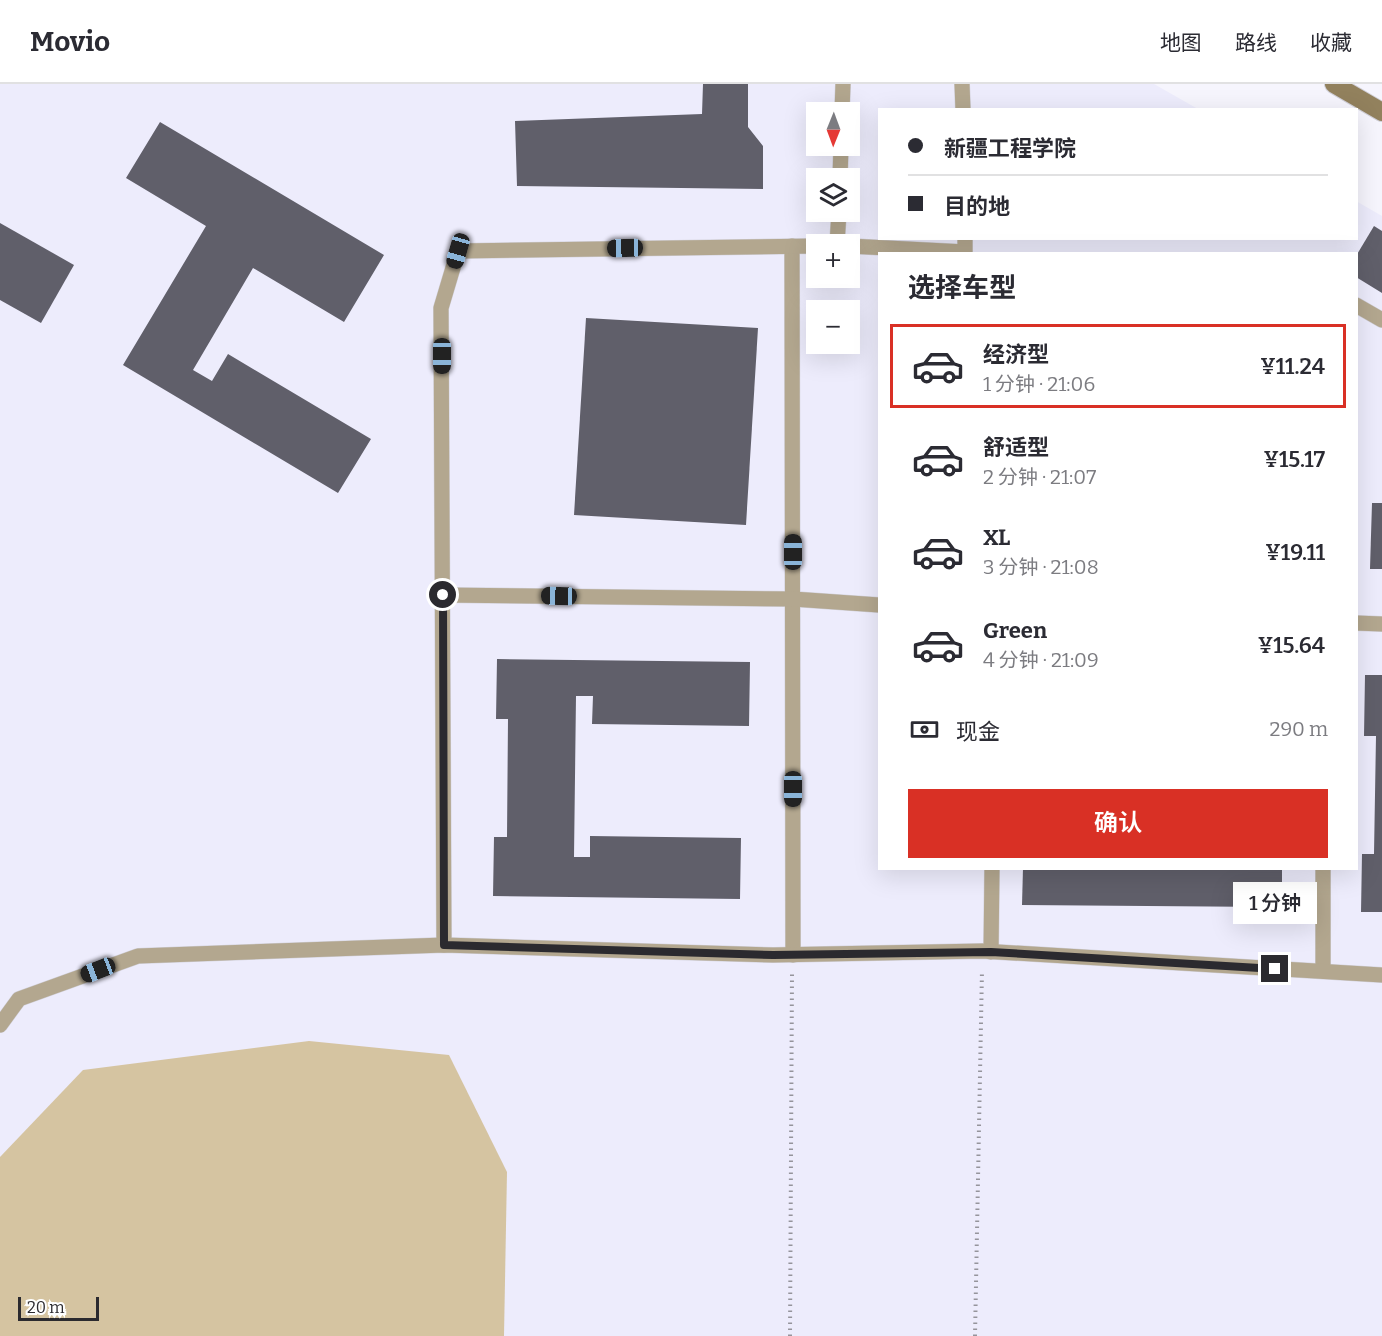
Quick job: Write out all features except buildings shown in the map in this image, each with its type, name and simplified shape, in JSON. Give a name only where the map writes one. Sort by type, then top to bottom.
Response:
[{"type":"street","points":[[1334,84],[1382,112]]},
{"type":"lane","points":[[842,102],[843,84]]},
{"type":"lane","points":[[962,84],[963,108]]},
{"type":"lane","points":[[792,246],[793,955]]},
{"type":"lane","points":[[444,945],[441,308],[458,251],[806,246]]},
{"type":"lane","points":[[860,246],[966,248]]},
{"type":"lane","points":[[1358,307],[1382,320]]},
{"type":"lane","points":[[443,595],[793,599],[878,605]]},
{"type":"lane","points":[[1358,623],[1382,624]]},
{"type":"lane","points":[[986,952],[992,870]]},
{"type":"lane","points":[[1323,870],[1323,971]]},
{"type":"lane","points":[[0,1025],[19,999],[138,956],[444,945],[773,955],[986,952],[1382,975]]},
{"type":"path","points":[[975,1336],[986,952]]},
{"type":"path","points":[[789,1336],[793,955]]},
{"type":"shaded area","points":[[0,84],[1154,84],[1196,108],[878,108],[878,240],[1358,240],[1358,202],[1382,216],[1382,1336],[0,1336]]},
{"type":"shaded area","points":[[309,1041],[449,1055],[507,1172],[504,1336],[0,1336],[0,1157],[83,1070]]},
{"type":"route","points":[[443,595],[444,945],[773,955],[991,952],[1275,969]]}]
